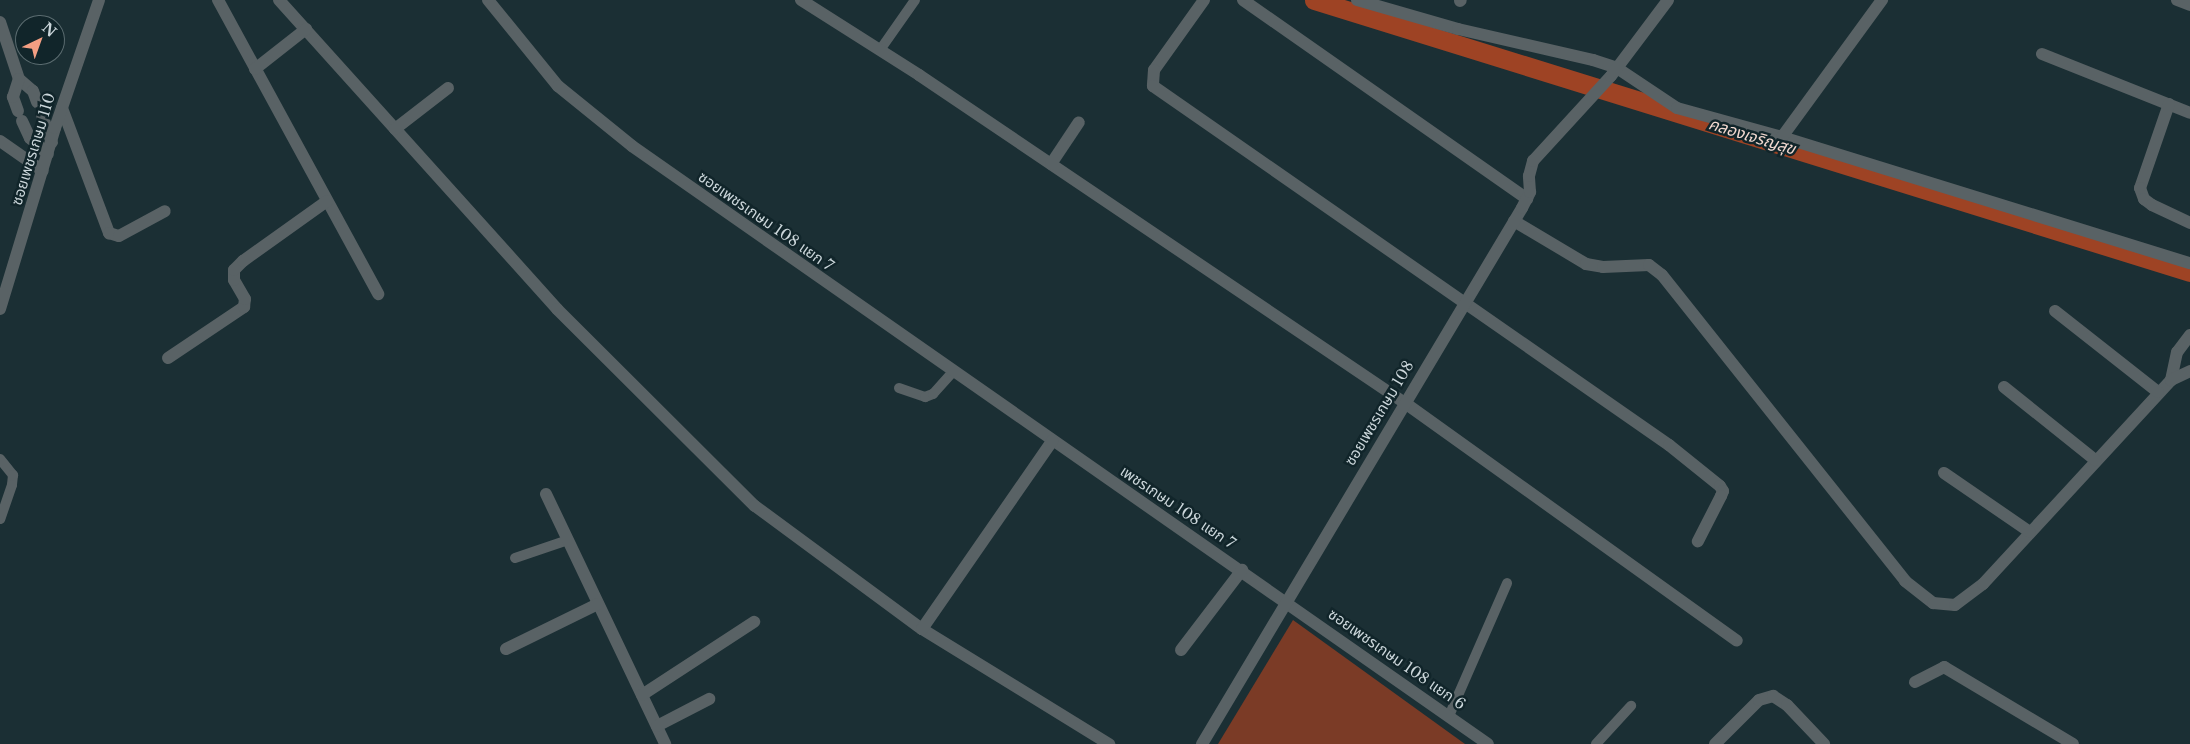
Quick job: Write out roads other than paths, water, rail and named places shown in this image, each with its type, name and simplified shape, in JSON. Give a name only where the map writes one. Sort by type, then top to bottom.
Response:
[{"type":"street","name":"ซอยเพชรเกษม 110","points":[[0,309],[62,108],[99,0]]},
{"type":"street","points":[[218,0],[378,294]]},
{"type":"street","points":[[279,0],[557,309],[755,506],[922,629],[1109,744]]},
{"type":"street","name":"ซอยเพชรเกษม 108 แยก 7","points":[[488,0],[558,86],[590,114],[741,224],[1052,441]]},
{"type":"street","points":[[801,0],[880,50],[1051,164],[1405,403],[1737,641]]},
{"type":"street","points":[[1204,0],[1154,70],[1154,86],[1669,444],[1720,486],[1723,491],[1721,496],[1698,540]]},
{"type":"street","points":[[1243,0],[1527,198]]},
{"type":"street","points":[[1357,0],[1614,72],[1677,108],[1782,137],[2190,263]]},
{"type":"street","name":"ซอยเพชรเกษม 108","points":[[1202,744],[1286,600],[1514,221],[1527,198],[1533,161],[1614,72],[1668,0]]},
{"type":"street","points":[[1782,137],[1882,0]]},
{"type":"street","points":[[2177,0],[2190,6]]},
{"type":"street","points":[[0,22],[19,79],[33,91],[37,102]]},
{"type":"street","points":[[256,69],[306,29]]},
{"type":"street","points":[[2042,54],[2190,113]]},
{"type":"street","points":[[19,79],[13,97],[20,116],[30,138],[50,148]]},
{"type":"street","points":[[396,129],[448,88]]},
{"type":"street","points":[[2169,104],[2140,188],[2152,205],[2190,223]]},
{"type":"street","points":[[62,108],[109,233],[119,236],[165,211]]},
{"type":"street","points":[[42,115],[50,148]]},
{"type":"street","points":[[1051,164],[1079,122]]},
{"type":"street","points":[[0,141],[43,170]]},
{"type":"street","points":[[168,358],[244,307],[245,299],[234,280],[234,270],[243,260],[328,202]]},
{"type":"street","points":[[1514,221],[1586,264],[1603,267],[1649,265],[1662,275],[1905,582],[1933,603],[1955,605],[1983,584],[2158,392],[2171,380],[2190,370]]},
{"type":"street","points":[[2055,311],[2158,392]]},
{"type":"street","points":[[2171,380],[2177,352],[2190,335]]},
{"type":"street","points":[[2004,387],[2095,460]]},
{"type":"street","points":[[922,629],[1052,441]]},
{"type":"street","name":"เพชรเกษม 108 แยก 7","points":[[1052,441],[1286,600]]},
{"type":"street","points":[[1944,473],[2030,532]]},
{"type":"street","points":[[546,494],[665,744]]},
{"type":"street","points":[[1181,650],[1242,570]]},
{"type":"street","name":"ซอยเพชรเกษม 108 แยก 6","points":[[1286,600],[1488,744]]},
{"type":"street","points":[[506,649],[598,604]]},
{"type":"street","points":[[642,695],[754,622]]},
{"type":"street","points":[[1914,682],[1944,667],[2073,744]]},
{"type":"street","points":[[1715,744],[1759,700],[1773,696],[1787,705],[1824,744]]},
{"type":"street","points":[[657,726],[708,698]]},
{"type":"lane","points":[[880,50],[915,0]]},
{"type":"lane","points":[[899,388],[925,397],[933,394],[953,372]]},
{"type":"lane","points":[[0,459],[13,475],[12,485],[0,520]]},
{"type":"lane","points":[[515,558],[568,540]]},
{"type":"lane","points":[[1449,716],[1507,583]]},
{"type":"lane","points":[[1596,744],[1631,706]]},
{"type":"waterway","name":"คลองเจริญสุข","points":[[1314,0],[2190,272]]}]
